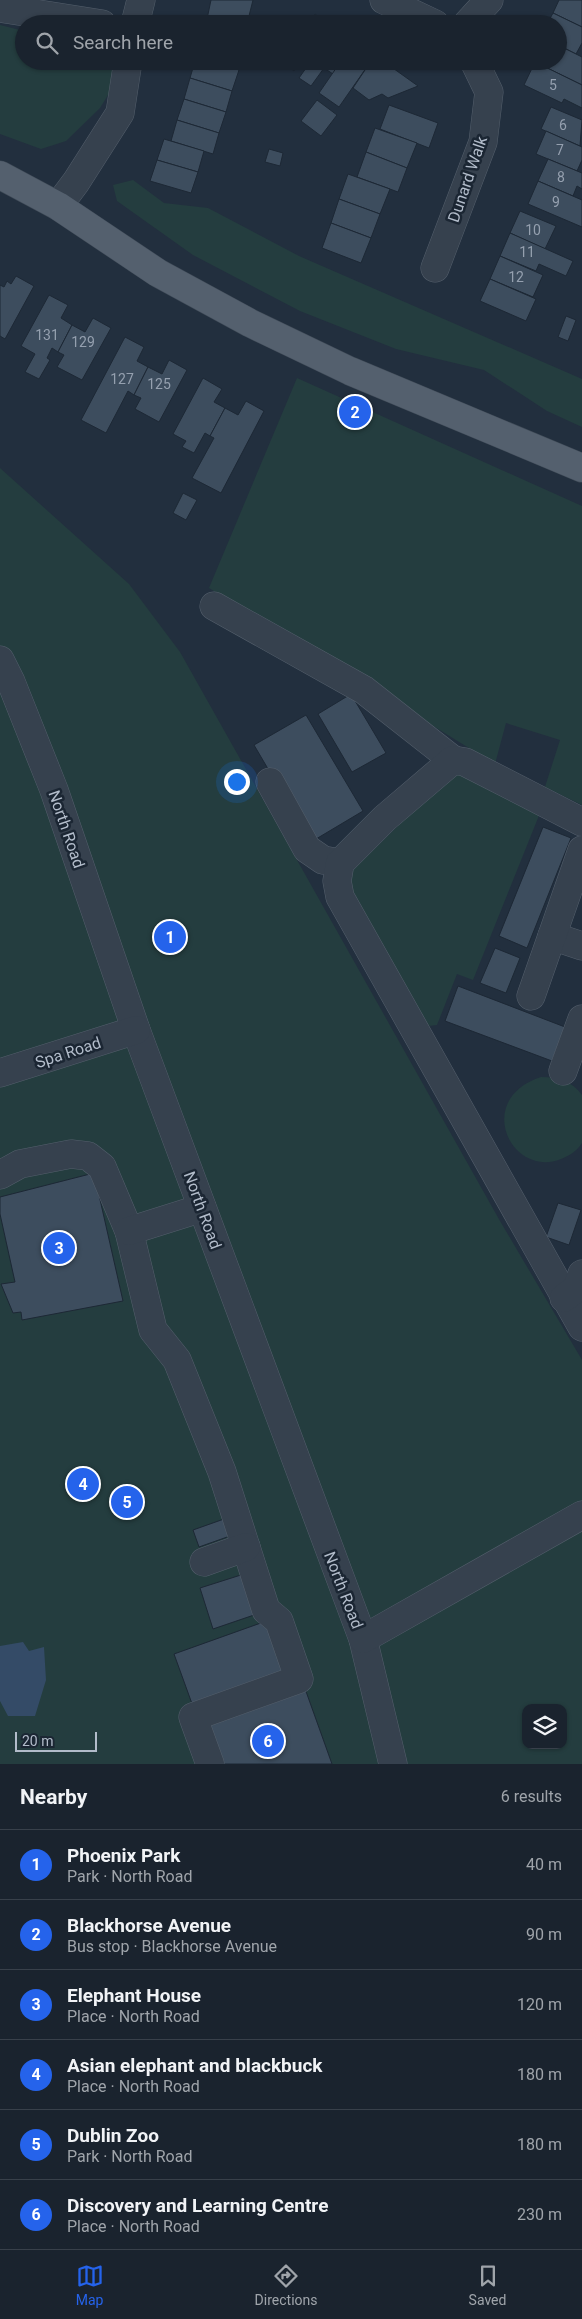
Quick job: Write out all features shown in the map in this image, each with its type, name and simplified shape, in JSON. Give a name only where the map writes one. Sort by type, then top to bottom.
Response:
[{"type":"main road","points":[[0,175],[58,206],[158,273],[250,323],[350,371],[582,468]]},
{"type":"street","points":[[138,15],[142,0]]},
{"type":"street","points":[[384,0],[416,15]]},
{"type":"street","points":[[475,15],[489,0]]},
{"type":"street","points":[[0,8],[45,15]]},
{"type":"street","points":[[58,206],[76,182],[120,113],[127,70]]},
{"type":"street","name":"Dunard Walk","points":[[435,268],[483,142],[489,92],[478,70]]},
{"type":"street","points":[[214,606],[364,690],[453,760],[465,762],[582,822]]},
{"type":"street","name":"North Road","points":[[0,660],[11,682],[54,790],[136,1030],[362,1639],[393,1764]]},
{"type":"street","points":[[453,760],[385,818],[340,863],[337,880],[340,897],[582,1327]]},
{"type":"street","points":[[270,782],[307,849],[323,860],[340,863]]},
{"type":"street","points":[[531,996],[582,850]]},
{"type":"street","points":[[552,936],[582,946]]},
{"type":"street","points":[[563,1071],[582,1019]]},
{"type":"street","name":"Spa Road","points":[[0,1073],[136,1030]]},
{"type":"street","points":[[0,1175],[20,1164],[71,1154],[88,1156],[102,1167],[129,1231],[153,1330],[177,1360],[222,1472],[266,1610],[279,1621],[299,1679],[193,1717],[210,1764]]},
{"type":"street","points":[[129,1231],[202,1208]]},
{"type":"street","points":[[564,1298],[577,1288],[582,1274]]},
{"type":"street","points":[[362,1639],[582,1516]]},
{"type":"street","points":[[204,1562],[246,1547]]},
{"type":"green space","points":[[0,25],[15,29],[15,70],[113,70],[116,82],[100,108],[66,141],[41,149],[0,134]]},
{"type":"green space","points":[[133,180],[164,203],[208,208],[299,256],[582,379],[582,427],[547,411],[484,370],[396,349],[300,311],[193,255],[117,201],[113,185]]},
{"type":"green space","points":[[297,378],[582,506],[582,805],[545,787],[560,740],[506,723],[495,764],[209,588]]},
{"type":"green space","points":[[0,468],[129,584],[180,652],[500,1221],[582,1360],[582,1764],[0,1764]]},
{"type":"green space","points":[[452,773],[470,777],[540,813],[473,980],[457,974],[437,1025],[428,1026],[345,878]]},
{"type":"green space","points":[[541,1077],[553,1078],[569,1083],[582,1095],[582,1143],[575,1151],[561,1159],[543,1162],[527,1158],[515,1148],[507,1134],[504,1118],[508,1102],[520,1088]]},
{"type":"water","points":[[23,1642],[29,1651],[44,1647],[46,1680],[35,1716],[8,1716],[0,1701],[0,1646]]},
{"type":"building","points":[[211,0],[253,0],[249,15],[208,15]]},
{"type":"building","points":[[559,0],[582,0],[582,27],[567,20],[567,15],[553,13]]},
{"type":"building","points":[[567,20],[582,27],[582,43],[576,54],[567,50]]},
{"type":"building","points":[[567,50],[582,57],[582,85],[551,70],[567,70]]},
{"type":"building","points":[[192,70],[239,70],[232,91],[190,78]]},
{"type":"building","points":[[305,70],[323,70],[311,86],[299,78]]},
{"type":"building","points":[[327,70],[335,70],[333,74]]},
{"type":"building","points":[[335,70],[365,70],[339,107],[319,93]]},
{"type":"building","points":[[365,70],[396,70],[418,86],[388,98],[382,94],[369,100],[353,88]]},
{"type":"building","points":[[531,70],[551,70],[582,85],[582,108],[564,99],[562,103],[524,85]]},
{"type":"building","points":[[190,78],[232,91],[226,112],[184,99]]},
{"type":"building","points":[[184,99],[226,112],[219,133],[177,120]]},
{"type":"building","points":[[317,100],[337,115],[321,136],[301,121]]},
{"type":"building","points":[[389,105],[438,123],[429,148],[380,129]]},
{"type":"building","points":[[551,107],[582,120],[580,146],[541,129]]},
{"type":"building","points":[[177,120],[219,133],[213,154],[171,141]]},
{"type":"building","points":[[375,128],[417,143],[407,168],[366,152]]},
{"type":"building","points":[[546,131],[582,147],[582,160],[577,171],[536,154]]},
{"type":"building","points":[[164,139],[204,151],[198,172],[157,160]]},
{"type":"building","points":[[269,149],[283,153],[280,166],[265,162]]},
{"type":"building","points":[[366,152],[407,168],[398,192],[357,177]]},
{"type":"building","points":[[548,159],[582,173],[582,189],[577,186],[573,196],[538,181]]},
{"type":"building","points":[[157,160],[198,172],[191,193],[150,181]]},
{"type":"building","points":[[348,174],[390,189],[380,214],[339,199]]},
{"type":"building","points":[[538,181],[582,200],[582,227],[528,204]]},
{"type":"building","points":[[339,199],[380,214],[371,238],[331,223]]},
{"type":"building","points":[[520,211],[556,226],[545,249],[510,233]]},
{"type":"building","points":[[331,223],[371,238],[361,263],[322,248]]},
{"type":"building","points":[[510,233],[573,261],[566,276],[539,264],[536,271],[500,256]]},
{"type":"building","points":[[500,256],[543,275],[533,297],[490,279]]},
{"type":"building","points":[[16,276],[34,286],[5,339],[0,336],[0,285],[4,287],[7,281],[11,284]]},
{"type":"building","points":[[490,279],[536,299],[526,321],[480,301]]},
{"type":"building","points":[[49,295],[68,305],[61,318],[72,325],[58,352],[52,348],[47,358],[50,360],[39,379],[25,372],[35,354],[21,346]]},
{"type":"building","points":[[566,316],[576,320],[568,341],[558,337]]},
{"type":"building","points":[[93,318],[111,328],[82,380],[57,367],[64,355],[58,352],[72,325],[85,332]]},
{"type":"building","points":[[125,337],[144,347],[137,361],[148,367],[134,395],[128,391],[106,433],[81,420]]},
{"type":"building","points":[[169,360],[187,370],[159,422],[135,409],[141,398],[134,395],[148,367],[162,374]]},
{"type":"building","points":[[203,378],[222,389],[214,402],[225,408],[210,436],[205,433],[194,453],[182,447],[186,441],[173,434]]},
{"type":"building","points":[[246,401],[264,411],[221,493],[192,478],[214,438],[210,436],[225,408],[238,415]]},
{"type":"building","points":[[183,493],[197,500],[186,520],[173,513]]},
{"type":"building","points":[[351,694],[386,753],[352,772],[318,714]]},
{"type":"building","points":[[306,715],[363,811],[311,842],[254,745]]},
{"type":"building","points":[[543,827],[571,838],[527,948],[499,936]]},
{"type":"building","points":[[495,948],[520,958],[506,993],[480,983]]},
{"type":"building","points":[[458,986],[565,1027],[552,1061],[445,1021]]},
{"type":"building","points":[[94,1173],[123,1301],[22,1320],[21,1312],[13,1313],[1,1284],[15,1282],[0,1214],[0,1197]]},
{"type":"building","points":[[558,1203],[581,1210],[569,1245],[546,1237]]},
{"type":"building","points":[[224,1519],[230,1536],[199,1547],[193,1530]]},
{"type":"building","points":[[244,1574],[257,1614],[213,1629],[200,1588]]},
{"type":"building","points":[[272,1619],[293,1677],[195,1712],[174,1654]]},
{"type":"building","points":[[303,1683],[332,1764],[220,1764],[204,1717]]},
{"type":"place","name":"Blackhorse Avenue","points":[[355,412]]},
{"type":"place","name":"Phoenix Park","points":[[170,937]]},
{"type":"place","name":"Elephant House","points":[[59,1248]]},
{"type":"place","name":"Asian elephant and blackbuck","points":[[83,1484]]},
{"type":"place","name":"Dublin Zoo","points":[[127,1502]]},
{"type":"place","name":"Discovery and Learning Centre","points":[[268,1741]]}]
